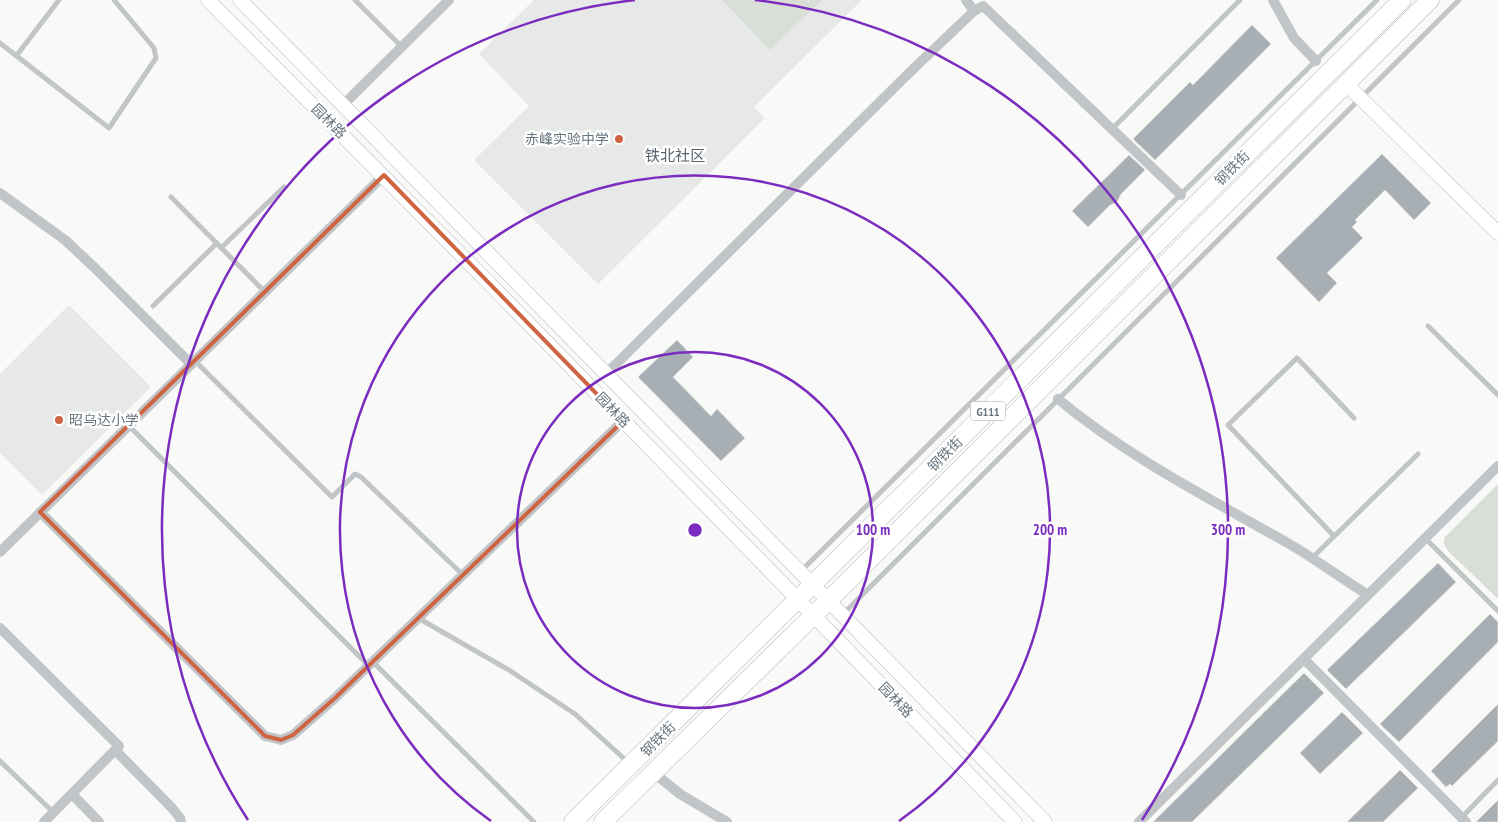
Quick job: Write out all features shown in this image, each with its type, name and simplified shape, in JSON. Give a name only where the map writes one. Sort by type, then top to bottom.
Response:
[{"type":"highway","name":"钢铁街","points":[[574,822],[1402,0]]},
{"type":"highway","name":"钢铁街","points":[[603,822],[814,616],[1430,0]]},
{"type":"street","name":"园林路","points":[[208,0],[384,175],[1015,822]]},
{"type":"street","name":"园林路","points":[[240,0],[1045,822]]},
{"type":"street","points":[[343,105],[449,0]]},
{"type":"street","points":[[966,0],[974,12]]},
{"type":"street","points":[[1272,0],[1294,38],[1316,61]]},
{"type":"street","points":[[606,373],[909,73],[974,12],[983,6],[1181,195]]},
{"type":"street","points":[[1346,84],[1498,233]]},
{"type":"street","points":[[0,552],[384,175]]},
{"type":"street","points":[[0,193],[64,240],[193,362]]},
{"type":"street","points":[[1058,399],[1089,425],[1138,458],[1312,559],[1368,596]]},
{"type":"street","points":[[40,512],[264,736],[281,740],[293,735],[370,663],[623,420]]},
{"type":"street","points":[[1139,822],[1498,466]]},
{"type":"street","points":[[0,628],[119,746],[44,822]]},
{"type":"street","points":[[1304,659],[1464,820]]},
{"type":"street","points":[[115,750],[172,808],[181,822]]},
{"type":"street","points":[[654,773],[680,794],[726,822]]},
{"type":"street","points":[[72,794],[99,822]]},
{"type":"lane","points":[[17,56],[59,0]]},
{"type":"lane","points":[[0,42],[109,128],[156,58],[154,48],[114,0]]},
{"type":"lane","points":[[354,0],[402,47]]},
{"type":"lane","points":[[1112,129],[1240,0]]},
{"type":"lane","points":[[801,572],[1377,0]]},
{"type":"lane","points":[[843,614],[1459,0]]},
{"type":"lane","points":[[153,306],[284,187]]},
{"type":"lane","points":[[171,197],[265,292]]},
{"type":"lane","points":[[1428,326],[1498,395]]},
{"type":"lane","points":[[1334,536],[1228,424],[1297,358],[1354,418]]},
{"type":"lane","points":[[193,362],[332,497],[355,474],[361,477],[463,575]]},
{"type":"lane","points":[[129,426],[534,822]]},
{"type":"lane","points":[[1312,559],[1418,454]]},
{"type":"lane","points":[[1425,538],[1498,612]]},
{"type":"lane","points":[[418,618],[509,670],[567,709],[632,765]]},
{"type":"lane","points":[[0,761],[53,813]]},
{"type":"lane","points":[[1464,820],[1498,780]]},
{"type":"highlighted area","points":[[384,175],[623,421],[335,698],[293,735],[281,740],[265,736],[40,512]]},
{"type":"shaded area","name":"赤峰实验中学","points":[[534,0],[862,0],[754,107],[765,118],[598,284],[474,160],[529,106],[479,54]]},
{"type":"shaded area","points":[[722,0],[822,0],[770,50]]},
{"type":"shaded area","name":"昭乌达小学","points":[[69,305],[151,387],[42,495],[0,453],[0,374]]},
{"type":"shaded area","points":[[1498,484],[1498,599],[1448,551],[1444,544],[1444,538]]},
{"type":"building","points":[[1252,25],[1271,44],[1155,160],[1133,139],[1190,82],[1193,85]]},
{"type":"building","points":[[1382,154],[1431,203],[1414,220],[1385,190],[1355,220],[1357,222],[1352,227],[1363,238],[1327,273],[1337,283],[1319,302],[1276,258]]},
{"type":"building","points":[[1129,155],[1145,170],[1121,194],[1117,202],[1110,205],[1088,227],[1072,211]]},
{"type":"building","points":[[677,340],[693,357],[673,377],[711,416],[717,409],[745,438],[721,461],[638,377]]},
{"type":"building","points":[[1438,563],[1456,582],[1346,689],[1327,670]]},
{"type":"building","points":[[1490,614],[1498,622],[1498,642],[1399,742],[1380,724]]},
{"type":"building","points":[[1304,673],[1324,693],[1192,822],[1153,822]]},
{"type":"building","points":[[1498,704],[1498,741],[1452,786],[1450,784],[1446,787],[1431,771]]},
{"type":"building","points":[[1342,712],[1363,733],[1320,774],[1300,753]]},
{"type":"building","points":[[1400,770],[1418,788],[1383,822],[1347,822]]},
{"type":"building","points":[[1498,800],[1498,822],[1476,822]]},
{"type":"place","name":"赤峰实验中学","points":[[619,139]]},
{"type":"place","name":"昭乌达小学","points":[[59,420]]},
{"type":"district","name":"铁北社区","points":[[675,155]]}]
